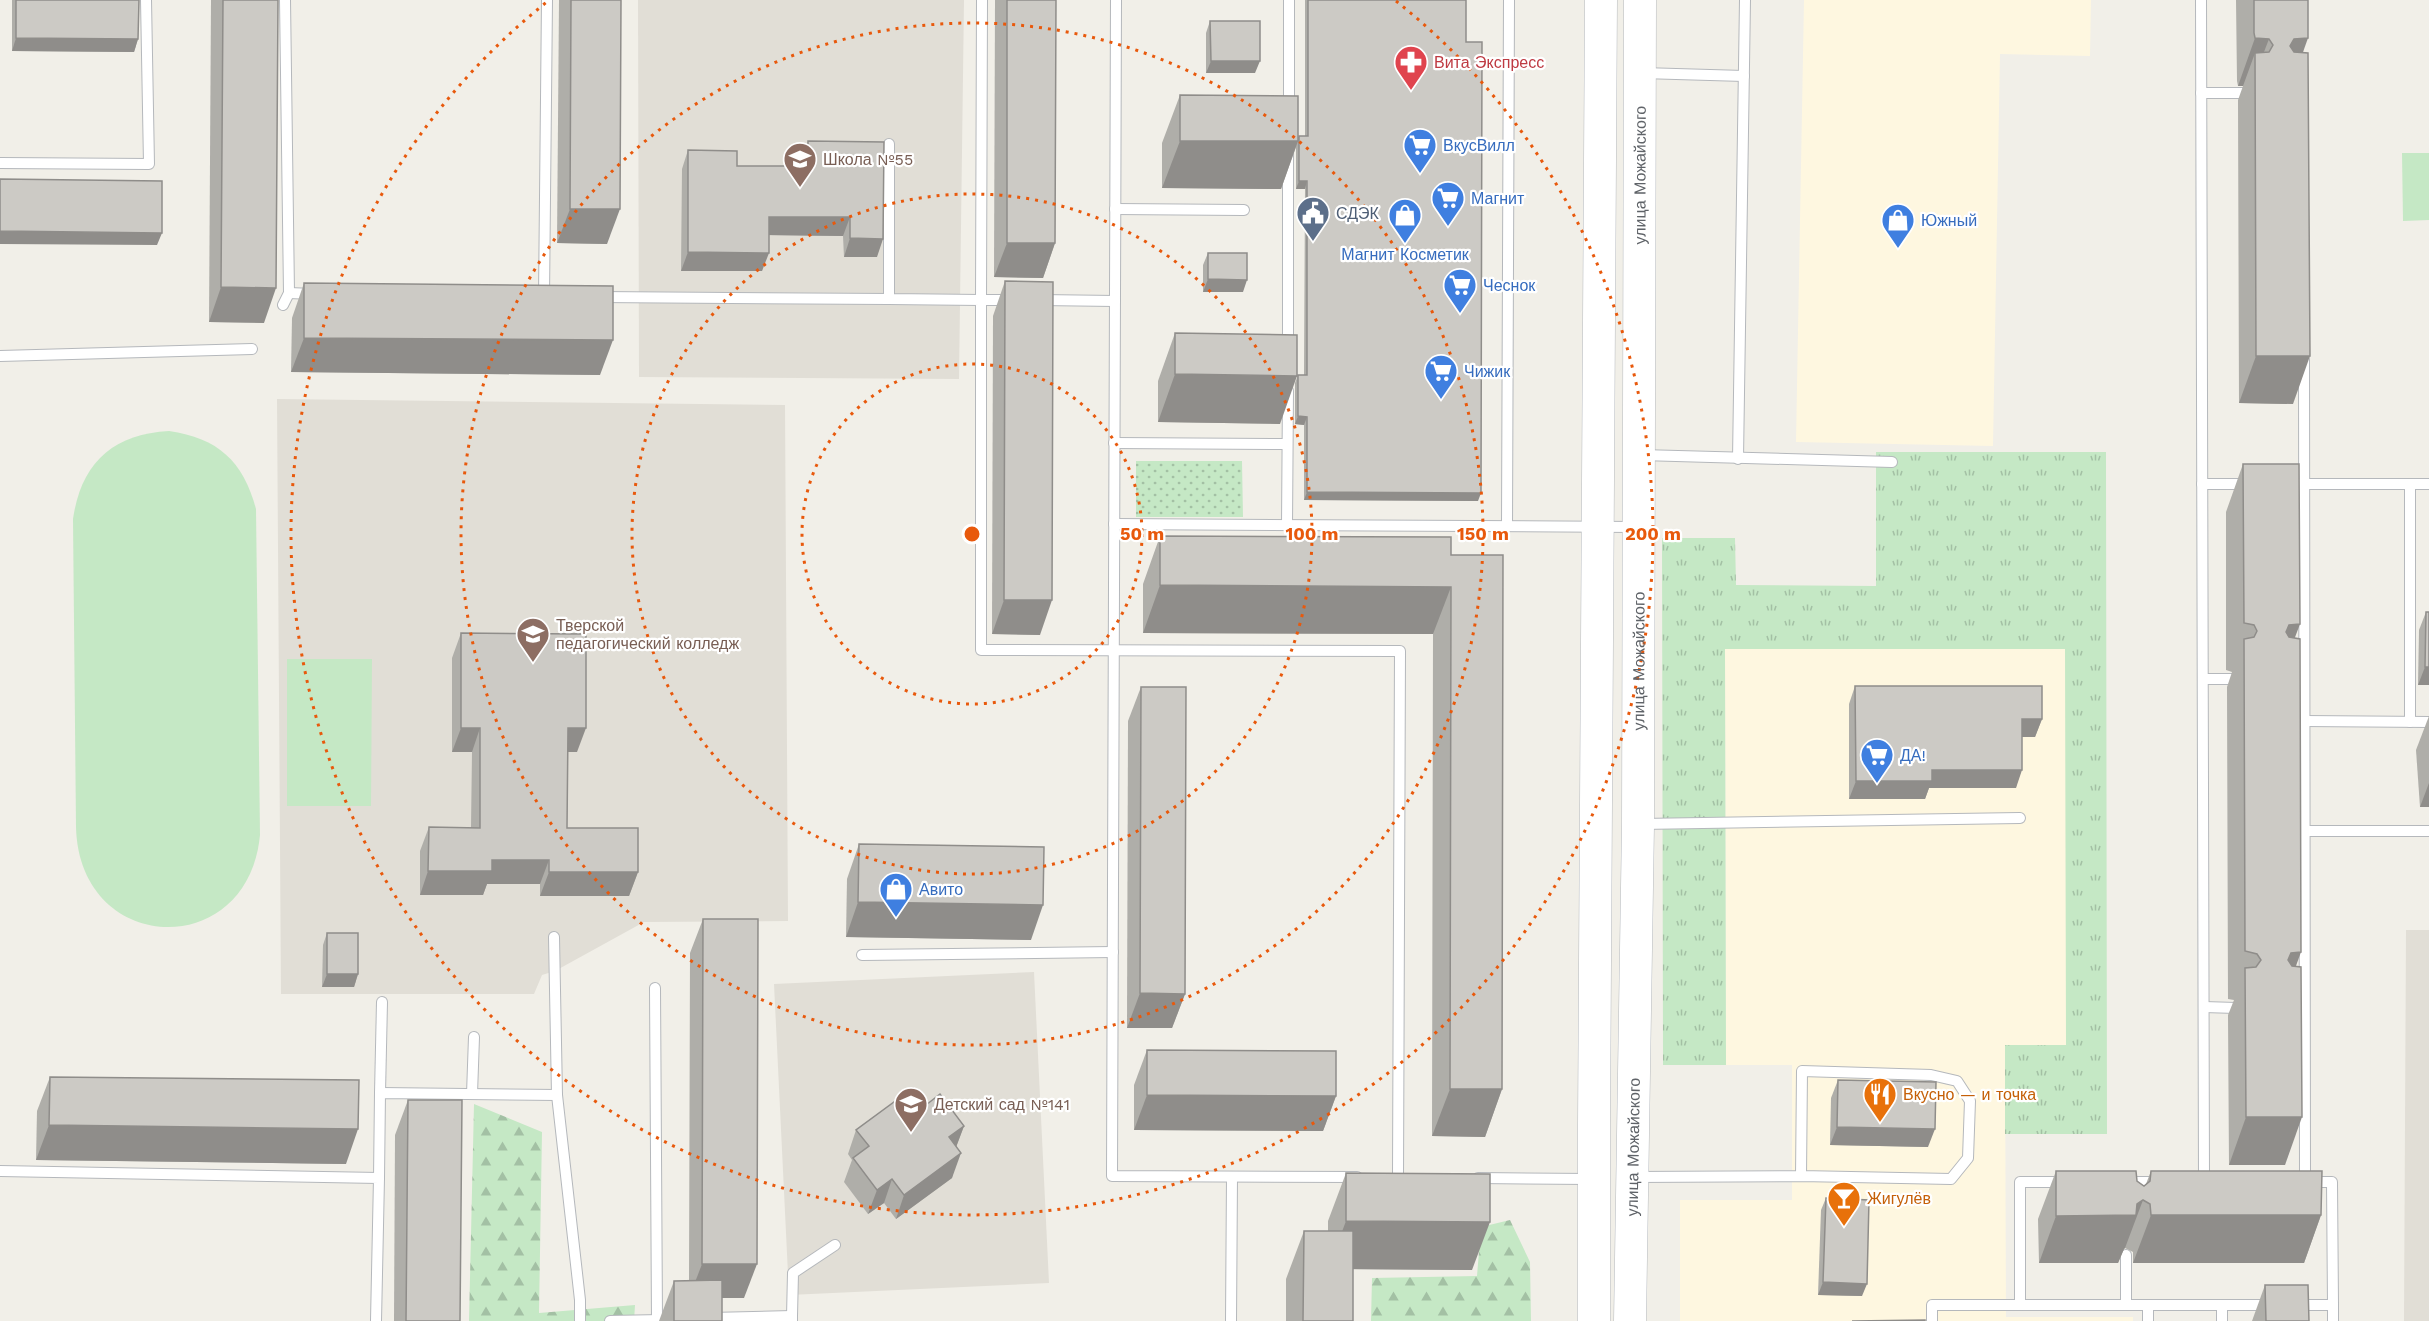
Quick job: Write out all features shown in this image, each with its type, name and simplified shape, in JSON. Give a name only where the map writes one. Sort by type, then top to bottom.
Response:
[{"type":"main road","points":[[1594,1321],[1601,0]]},
{"type":"main road","name":"улица Можайского","points":[[1630,1321],[1638,825],[1640,0]]},
{"type":"lane","points":[[0,163],[149,164],[146,0]]},
{"type":"lane","points":[[284,305],[289,293],[285,0]]},
{"type":"lane","points":[[544,297],[547,0]]},
{"type":"lane","points":[[982,0],[981,650],[1400,651],[1398,1178]]},
{"type":"lane","points":[[1116,0],[1112,1176],[1374,1178]]},
{"type":"lane","points":[[1289,0],[1289,117]]},
{"type":"lane","points":[[1507,527],[1509,0]]},
{"type":"lane","points":[[1738,459],[1745,0]]},
{"type":"lane","points":[[2201,0],[2204,1182]]},
{"type":"lane","points":[[1640,72],[1744,76]]},
{"type":"lane","points":[[2201,93],[2248,93]]},
{"type":"lane","points":[[1288,140],[1288,363]]},
{"type":"lane","points":[[889,144],[889,299]]},
{"type":"lane","points":[[1115,209],[1244,210]]},
{"type":"lane","points":[[289,293],[324,294]]},
{"type":"lane","points":[[588,297],[1115,301]]},
{"type":"lane","points":[[0,356],[252,349]]},
{"type":"lane","points":[[2304,354],[2300,679],[2304,721],[2305,831],[2300,1007],[2300,1182],[2332,1182],[2333,1321]]},
{"type":"lane","points":[[1287,525],[1288,374]]},
{"type":"lane","points":[[1114,443],[1287,444]]},
{"type":"lane","points":[[1639,455],[1892,462]]},
{"type":"lane","points":[[2202,484],[2259,484]]},
{"type":"lane","points":[[2282,484],[2429,484]]},
{"type":"lane","points":[[2410,484],[2410,722]]},
{"type":"lane","points":[[1114,524],[1638,527]]},
{"type":"lane","points":[[2203,679],[2232,679]]},
{"type":"lane","points":[[2304,721],[2429,722]]},
{"type":"lane","points":[[1638,825],[2020,819]]},
{"type":"lane","points":[[2305,831],[2429,831]]},
{"type":"lane","points":[[554,938],[557,1095],[580,1300],[580,1321]]},
{"type":"lane","points":[[862,955],[1113,952]]},
{"type":"lane","points":[[610,1321],[662,1320],[655,988]]},
{"type":"lane","points":[[376,1321],[382,1002]]},
{"type":"lane","points":[[2204,1007],[2236,1008]]},
{"type":"lane","points":[[472,1094],[474,1037]]},
{"type":"lane","points":[[1631,1177],[1801,1176],[1951,1179],[1968,1158],[1970,1101],[1957,1081],[1931,1075],[1802,1071],[1801,1176]]},
{"type":"lane","points":[[380,1093],[557,1095]]},
{"type":"lane","points":[[0,1171],[379,1178]]},
{"type":"lane","points":[[1231,1321],[1232,1177]]},
{"type":"lane","points":[[1465,1178],[1594,1179]]},
{"type":"lane","points":[[2020,1305],[2020,1182],[2079,1182]]},
{"type":"lane","points":[[2122,1186],[2170,1182]]},
{"type":"lane","points":[[702,1319],[792,1319],[793,1274],[835,1245]]},
{"type":"lane","points":[[2126,1255],[2126,1305]]},
{"type":"lane","points":[[1932,1321],[1932,1305],[2333,1305]]},
{"type":"lane","points":[[2148,1305],[2148,1321]]},
{"type":"lane","points":[[2222,1305],[2222,1321]]},
{"type":"shaded area","name":"Школа №55","points":[[638,0],[964,0],[959,379],[639,377]]},
{"type":"shaded area","name":"Южный","points":[[1804,0],[2091,0],[2090,56],[2000,54],[1993,446],[1796,442]]},
{"type":"shaded area","name":"Тверской педагогический колледж","points":[[277,399],[785,405],[788,921],[644,922],[555,971],[542,975],[534,994],[281,994]]},
{"type":"shaded area","points":[[1725,649],[2066,649],[2066,1046],[2005,1046],[2006,1317],[2133,1317],[2133,1321],[1680,1321],[1680,1200],[1792,1200],[1792,1065],[1726,1065]]},
{"type":"shaded area","points":[[2406,930],[2429,930],[2429,1321],[2404,1321]]},
{"type":"shaded area","name":"Детский сад №141","points":[[1034,972],[1049,1283],[789,1295],[774,984]]},
{"type":"green space","points":[[2402,153],[2429,153],[2429,220],[2403,221]]},
{"type":"green space","points":[[169,431],[201,439],[226,455],[244,478],[256,509],[260,835],[249,876],[227,905],[197,922],[165,927],[132,920],[104,901],[84,870],[76,827],[73,519],[77,499],[84,482],[92,467],[103,455],[116,445],[132,438]]},
{"type":"green space","points":[[1876,452],[2106,452],[2107,1134],[2005,1134],[2005,1045],[2066,1045],[2065,649],[1725,649],[1726,1065],[1663,1065],[1662,538],[1735,538],[1736,585],[1876,586]]},
{"type":"green space","points":[[1136,461],[1242,461],[1243,517],[1136,517]]},
{"type":"green space","points":[[287,659],[372,659],[371,806],[287,806]]},
{"type":"green space","points":[[474,1104],[542,1132],[539,1313],[635,1305],[634,1321],[469,1321]]},
{"type":"green space","points":[[1510,1220],[1530,1262],[1531,1321],[1371,1321],[1372,1278],[1477,1276],[1481,1227]]},
{"type":"building","points":[[16,0],[139,0],[138,39],[16,38]]},
{"type":"building","points":[[223,0],[278,0],[276,288],[221,287]]},
{"type":"building","points":[[571,0],[621,0],[620,209],[570,209]]},
{"type":"building","points":[[1007,0],[1056,0],[1055,243],[1007,243]]},
{"type":"building","points":[[1308,0],[1466,0],[1466,42],[1482,42],[1481,493],[1307,492],[1307,417],[1298,416],[1298,375],[1307,375],[1307,181],[1299,181],[1299,136],[1308,136]]},
{"type":"building","points":[[2254,0],[2308,0],[2308,38],[2294,39],[2290,46],[2294,52],[2308,53],[2310,356],[2256,356],[2255,53],[2269,52],[2273,45],[2269,39],[2255,38]]},
{"type":"building","points":[[1210,21],[1260,21],[1260,61],[1211,61]]},
{"type":"building","points":[[1180,95],[1298,96],[1298,141],[1180,141]]},
{"type":"building","points":[[808,141],[884,142],[883,239],[850,238],[850,217],[769,217],[769,253],[688,252],[688,150],[737,151],[737,166],[808,166]]},
{"type":"building","points":[[0,179],[162,181],[162,233],[0,231]]},
{"type":"building","points":[[1208,253],[1247,253],[1247,280],[1208,279]]},
{"type":"building","points":[[1005,281],[1053,282],[1052,600],[1004,600]]},
{"type":"building","points":[[304,283],[613,286],[613,340],[304,338]]},
{"type":"building","points":[[1175,333],[1297,335],[1297,376],[1175,374]]},
{"type":"building","points":[[2243,464],[2299,464],[2300,624],[2289,625],[2286,632],[2289,637],[2300,639],[2301,952],[2291,953],[2288,960],[2292,966],[2301,967],[2302,1117],[2246,1117],[2245,968],[2256,967],[2261,960],[2257,954],[2245,951],[2244,639],[2254,637],[2257,631],[2254,625],[2244,623]]},
{"type":"building","points":[[1160,536],[1451,537],[1451,555],[1503,555],[1502,1089],[1450,1089],[1451,587],[1160,585]]},
{"type":"building","points":[[2426,612],[2429,612],[2429,667],[2425,667]]},
{"type":"building","points":[[461,633],[586,634],[586,728],[568,728],[567,828],[638,828],[638,872],[549,872],[549,860],[492,860],[492,871],[428,871],[429,827],[480,828],[480,728],[461,728]]},
{"type":"building","points":[[1855,686],[2042,686],[2042,719],[2022,719],[2022,770],[1932,770],[1932,781],[1856,781]]},
{"type":"building","points":[[1141,687],[1186,687],[1185,994],[1140,993]]},
{"type":"building","points":[[859,844],[1044,847],[1043,905],[858,902]]},
{"type":"building","points":[[703,919],[758,919],[757,1264],[702,1264]]},
{"type":"building","points":[[327,933],[358,933],[358,974],[327,974]]},
{"type":"building","points":[[1147,1050],[1336,1051],[1336,1096],[1147,1095]]},
{"type":"building","points":[[50,1077],[359,1080],[358,1129],[49,1125]]},
{"type":"building","points":[[1838,1080],[1936,1082],[1935,1129],[1837,1127]]},
{"type":"building","points":[[913,1088],[926,1105],[940,1094],[964,1126],[949,1137],[961,1153],[904,1195],[892,1179],[877,1190],[853,1158],[869,1146],[856,1130]]},
{"type":"building","points":[[408,1100],[462,1100],[460,1321],[406,1321]]},
{"type":"building","points":[[2056,1171],[2136,1171],[2137,1181],[2144,1186],[2150,1181],[2151,1171],[2322,1171],[2321,1215],[2151,1215],[2150,1204],[2143,1200],[2137,1204],[2136,1215],[2056,1216]]},
{"type":"building","points":[[1346,1173],[1490,1174],[1490,1222],[1346,1221]]},
{"type":"building","points":[[1826,1198],[1869,1200],[1867,1284],[1823,1282]]},
{"type":"building","points":[[1304,1231],[1353,1231],[1353,1321],[1303,1321]]},
{"type":"building","points":[[722,1280],[722,1321],[674,1321],[674,1281]]},
{"type":"building","points":[[2265,1285],[2308,1285],[2309,1321],[2266,1321]]},
{"type":"building","points":[[1925,1320],[1925,1321],[1852,1321]]},
{"type":"place","name":"Вита Экспресс","points":[[1411,91]]},
{"type":"place","name":"ВкусВилл","points":[[1420,174]]},
{"type":"place","name":"Школа №55","points":[[800,188]]},
{"type":"place","name":"Магнит","points":[[1448,227]]},
{"type":"place","name":"СДЭК","points":[[1313,242]]},
{"type":"place","name":"Магнит Косметик","points":[[1405,244]]},
{"type":"place","name":"Южный","points":[[1898,249]]},
{"type":"place","name":"Чеснок","points":[[1460,314]]},
{"type":"place","name":"Чижик","points":[[1441,400]]},
{"type":"place","name":"Тверской педагогический колледж","points":[[533,663]]},
{"type":"place","name":"ДА!","points":[[1877,784]]},
{"type":"place","name":"Авито","points":[[896,918]]},
{"type":"place","name":"Вкусно — и точка","points":[[1880,1123]]},
{"type":"place","name":"Детский сад №141","points":[[911,1133]]},
{"type":"place","name":"Жигулёв","points":[[1844,1227]]}]
